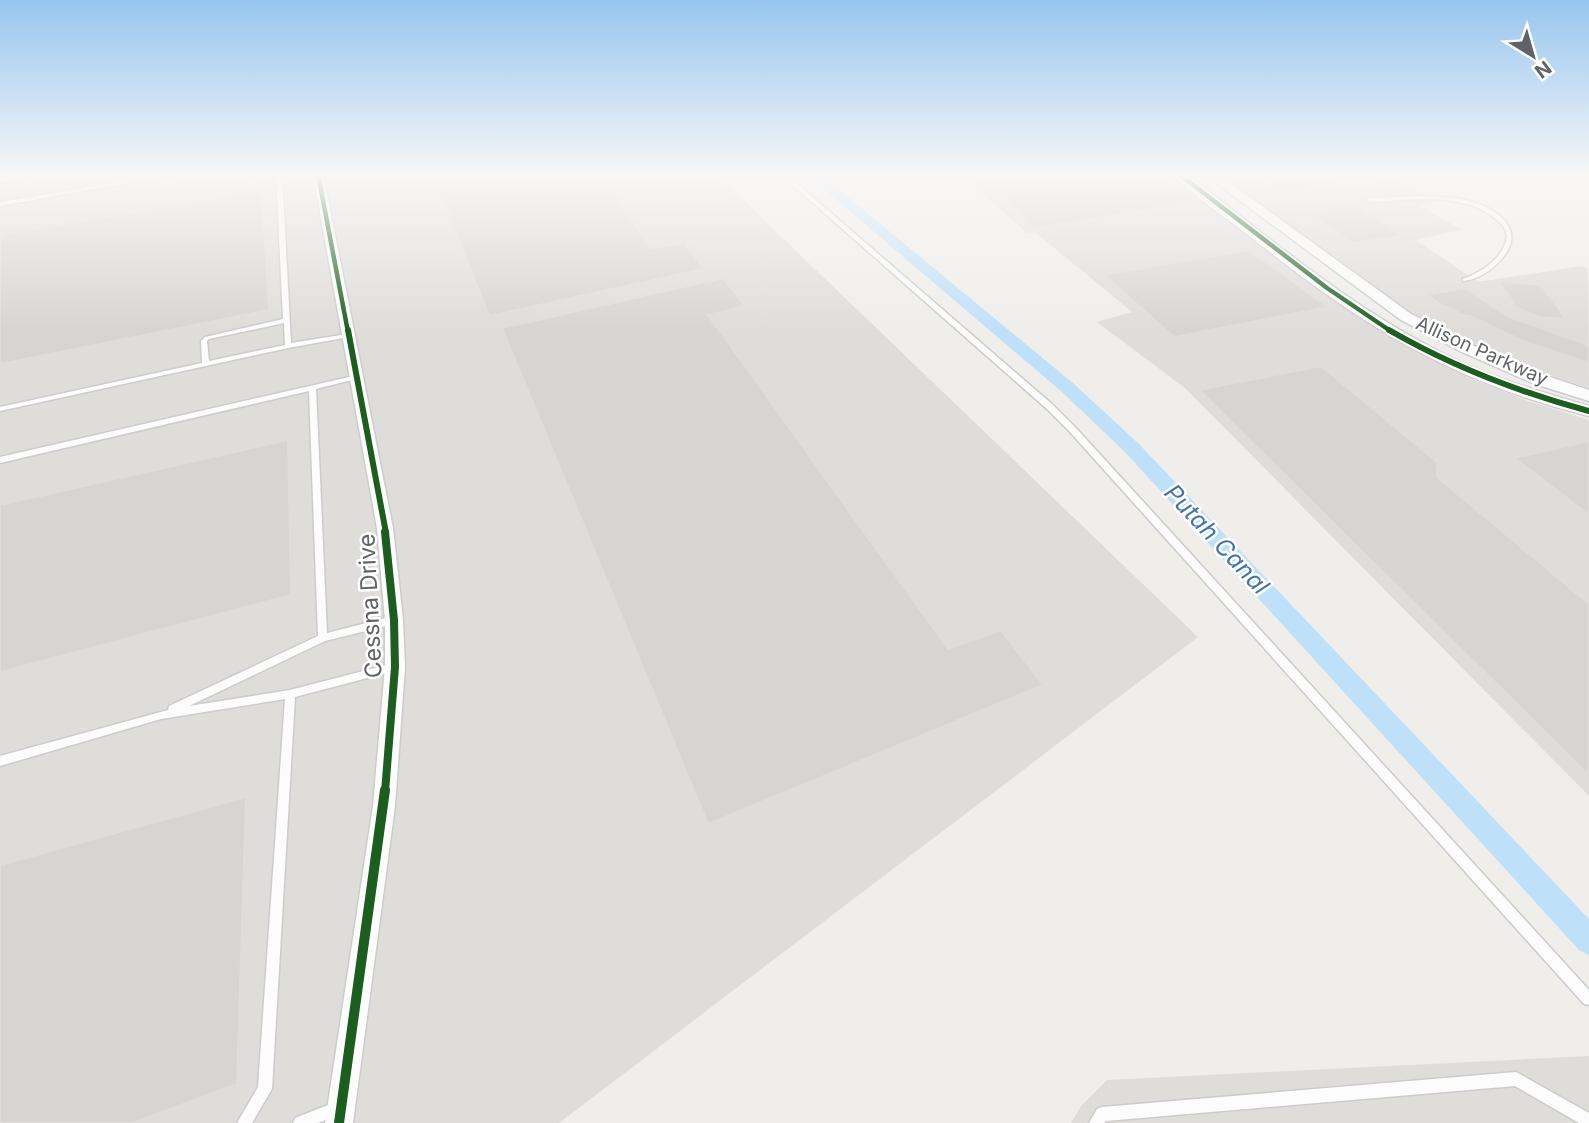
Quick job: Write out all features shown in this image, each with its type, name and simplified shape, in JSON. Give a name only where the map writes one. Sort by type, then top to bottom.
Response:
[{"type":"street","name":"Cessna Drive","points":[[327,226],[385,528],[394,620],[395,667],[384,806],[341,1114]]},
{"type":"street","name":"Allison Parkway","points":[[1248,226],[1357,309],[1409,342],[1490,380],[1589,411]]},
{"type":"street","name":"Allison Parkway","points":[[1282,226],[1406,317],[1468,349],[1541,380],[1589,396]]},
{"type":"lane","points":[[282,226],[288,346]]},
{"type":"lane","points":[[843,226],[1072,429],[1589,999]]},
{"type":"lane","points":[[1465,280],[1490,267],[1504,252],[1508,242],[1506,226]]},
{"type":"lane","points":[[206,364],[204,341],[207,338],[286,320]]},
{"type":"lane","points":[[0,409],[288,346],[347,336]]},
{"type":"lane","points":[[0,460],[358,377]]},
{"type":"lane","points":[[312,388],[323,638]]},
{"type":"lane","points":[[161,715],[323,638],[394,620]]},
{"type":"lane","points":[[0,761],[161,715],[290,694],[395,667]]},
{"type":"lane","points":[[244,1123],[265,1089],[290,694]]},
{"type":"lane","points":[[1096,1123],[1102,1114],[1516,1079],[1589,1121]]},
{"type":"lane","points":[[300,1123],[341,1114]]},
{"type":"shaded area","points":[[0,226],[771,226],[1198,637],[559,1123],[0,1123]]},
{"type":"shaded area","points":[[1019,226],[1240,226],[1353,314],[1397,341],[1472,379],[1528,401],[1589,420],[1589,796],[1185,388],[1097,322],[1132,312],[1035,232],[1027,233]]},
{"type":"shaded area","points":[[1289,226],[1456,226],[1462,230],[1415,240],[1478,282],[1582,266],[1588,269],[1589,388],[1495,357],[1424,324]]},
{"type":"shaded area","points":[[1589,1056],[1589,1123],[1071,1123],[1081,1106],[1107,1080]]},
{"type":"building","points":[[51,226],[264,226],[269,310],[0,364],[0,235]]},
{"type":"building","points":[[454,226],[635,226],[651,249],[684,242],[704,269],[489,316]]},
{"type":"building","points":[[1329,226],[1389,226],[1403,236],[1353,243]]},
{"type":"building","points":[[1249,250],[1328,307],[1174,337],[1104,275]]},
{"type":"building","points":[[723,278],[745,306],[708,315],[948,649],[1001,630],[1043,685],[708,824],[502,328]]},
{"type":"building","points":[[1499,281],[1541,285],[1566,319],[1539,317],[1517,308]]},
{"type":"building","points":[[1465,288],[1507,316],[1585,344],[1589,349],[1589,363],[1523,341],[1443,306],[1429,296]]},
{"type":"building","points":[[1321,366],[1437,462],[1437,477],[1589,604],[1589,775],[1199,390]]},
{"type":"building","points":[[288,440],[291,595],[0,672],[0,505]]},
{"type":"building","points":[[1589,441],[1589,515],[1515,458]]},
{"type":"building","points":[[246,797],[237,1084],[133,1123],[0,1123],[0,865]]},
{"type":"waterway","name":"Putah Canal","points":[[875,226],[1068,388],[1132,448],[1589,940]]},
{"type":"cycle path","points":[[328,226],[385,528],[394,620],[395,667],[384,806],[339,1123]]},
{"type":"cycle path","points":[[1246,226],[1357,309],[1420,348],[1503,385],[1589,411]]}]
